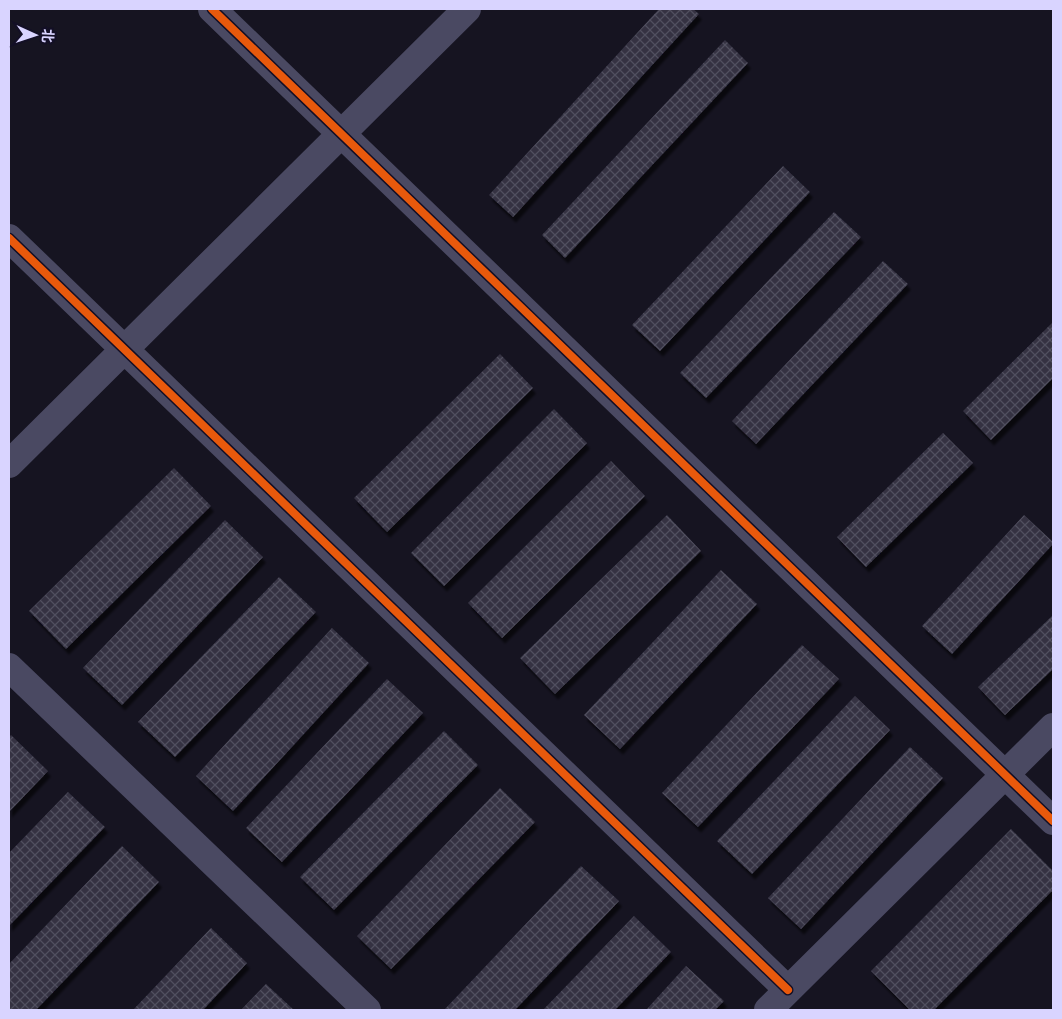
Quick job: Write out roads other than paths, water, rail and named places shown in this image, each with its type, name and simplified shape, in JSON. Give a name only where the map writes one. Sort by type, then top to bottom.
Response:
[{"type":"street","points":[[212,9],[1053,821]]},
{"type":"street","points":[[9,464],[467,9]]},
{"type":"street","points":[[9,238],[788,990]]},
{"type":"street","points":[[9,667],[367,1010]]},
{"type":"street","points":[[768,1010],[1053,727]]}]
